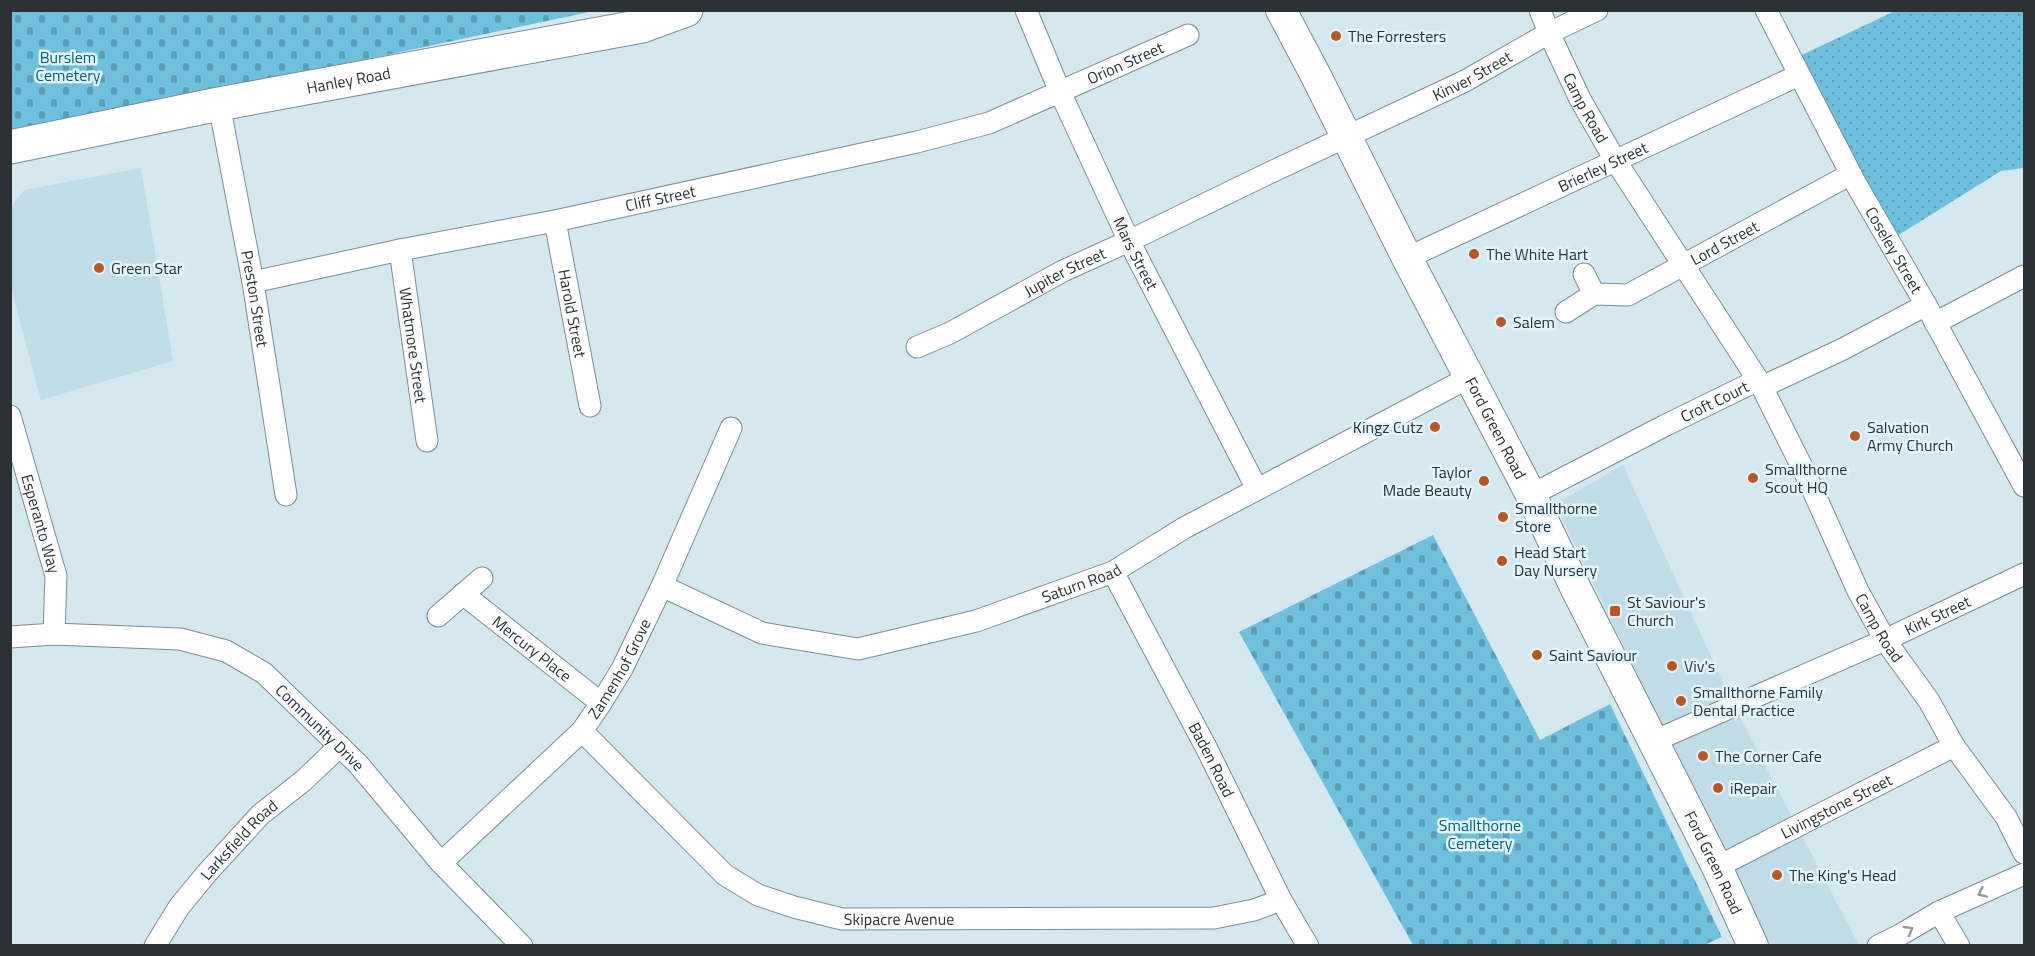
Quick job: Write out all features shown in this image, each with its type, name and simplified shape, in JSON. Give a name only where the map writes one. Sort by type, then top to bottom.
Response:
[{"type":"main road","name":"Hanley Road","points":[[10,147],[219,104],[642,26],[686,10]]},
{"type":"main road","name":"Ford Green Road","points":[[1283,11],[1345,138],[1531,495],[1717,867],[1753,945]]},
{"type":"street","name":"Mars Street","points":[[1026,10],[1060,92],[1129,241],[1257,489]]},
{"type":"street","name":"Camp Road","points":[[1540,10],[1580,99],[1615,160],[1760,384],[1806,475],[1858,591],[1884,640],[1929,701],[1954,746],[2006,817],[2025,854]]},
{"type":"street","name":"Kinver Street","points":[[1345,138],[1475,76],[1549,33],[1597,10]]},
{"type":"street","name":"Coseley Street","points":[[1766,10],[1851,174],[2025,486]]},
{"type":"street","name":"Orion Street","points":[[1060,92],[1188,35]]},
{"type":"street","name":"Brierley Street","points":[[1407,258],[1799,75]]},
{"type":"street","name":"Cliff Street","points":[[253,282],[400,250],[555,221],[917,142],[997,121],[1060,92]]},
{"type":"street","name":"Preston Street","points":[[219,104],[253,282],[286,495]]},
{"type":"street","name":"Jupiter Street","points":[[917,348],[950,333],[1063,271],[1345,138]]},
{"type":"street","name":"Lord Street","points":[[1594,294],[1628,295],[1851,174]]},
{"type":"street","name":"Harold Street","points":[[555,221],[590,406]]},
{"type":"street","name":"Whatmore Street","points":[[400,250],[428,441]]},
{"type":"street","points":[[1566,312],[1594,294],[1584,274]]},
{"type":"street","name":"Croft Court","points":[[1531,495],[1664,426],[1843,349],[2025,276]]},
{"type":"street","name":"Saturn Road","points":[[662,586],[762,633],[858,649],[976,621],[1113,572],[1184,528],[1470,378]]},
{"type":"street","name":"Esperanto Way","points":[[10,416],[56,576],[54,634]]},
{"type":"street","name":"Zamenhof Grove","points":[[441,863],[582,730],[601,703],[622,669],[662,586],[731,428]]},
{"type":"street","name":"Baden Road","points":[[1113,572],[1208,751],[1281,900],[1308,945]]},
{"type":"street","name":"Kirk Street","points":[[1654,741],[1884,640],[2025,574]]},
{"type":"street","points":[[438,616],[482,578]]},
{"type":"street","name":"Mercury Place","points":[[463,594],[601,703]]},
{"type":"street","name":"Community Drive","points":[[10,637],[54,634],[180,639],[226,651],[264,673],[358,764],[441,863],[522,945]]},
{"type":"street","name":"Skipacre Avenue","points":[[582,730],[719,870],[758,895],[842,919],[1214,918],[1254,910],[1281,900]]},
{"type":"street","name":"Larksfield Road","points":[[155,945],[179,907],[260,815],[303,781],[340,746]]},
{"type":"street","name":"Livingstone Street","points":[[1717,867],[1954,746]]},
{"type":"street","points":[[1878,945],[1939,912],[2025,874]]},
{"type":"street","points":[[1939,912],[1959,945]]},
{"type":"shaded area","points":[[141,168],[173,361],[41,400],[11,288],[11,207],[24,190]]},
{"type":"shaded area","points":[[1623,465],[1732,702],[1859,945],[1768,945],[1555,504]]},
{"type":"green space","name":"Burslem Cemetery","points":[[11,10],[594,11],[11,135]]},
{"type":"green space","points":[[1895,11],[2024,11],[2024,168],[2001,171],[1889,241],[1791,60]]},
{"type":"green space","name":"Smallthorne Cemetery","points":[[1433,535],[1540,740],[1610,704],[1722,937],[1702,946],[1413,945],[1239,632]]},
{"type":"place","name":"The Forresters","points":[[1336,36]]},
{"type":"place","name":"The White Hart","points":[[1474,254]]},
{"type":"place","name":"Green Star","points":[[99,268]]},
{"type":"place","name":"Salem","points":[[1501,322]]},
{"type":"place","name":"Kingz Cutz","points":[[1435,427]]},
{"type":"place","name":"Salvation Army Church","points":[[1855,436]]},
{"type":"place","name":"Smallthorne Scout HQ","points":[[1753,478]]},
{"type":"place","name":"Taylor Made Beauty","points":[[1484,481]]},
{"type":"place","name":"Smallthorne Store","points":[[1503,517]]},
{"type":"place","name":"Head Start Day Nursery","points":[[1502,561]]},
{"type":"place","name":"St Saviour's Church","points":[[1615,611]]},
{"type":"place","name":"Saint Saviour","points":[[1537,655]]},
{"type":"place","name":"Viv's","points":[[1672,666]]},
{"type":"place","name":"Smallthorne Family Dental Practice","points":[[1681,701]]},
{"type":"place","name":"The Corner Cafe","points":[[1703,756]]},
{"type":"place","name":"iRepair","points":[[1718,788]]},
{"type":"place","name":"The King's Head","points":[[1777,875]]}]
